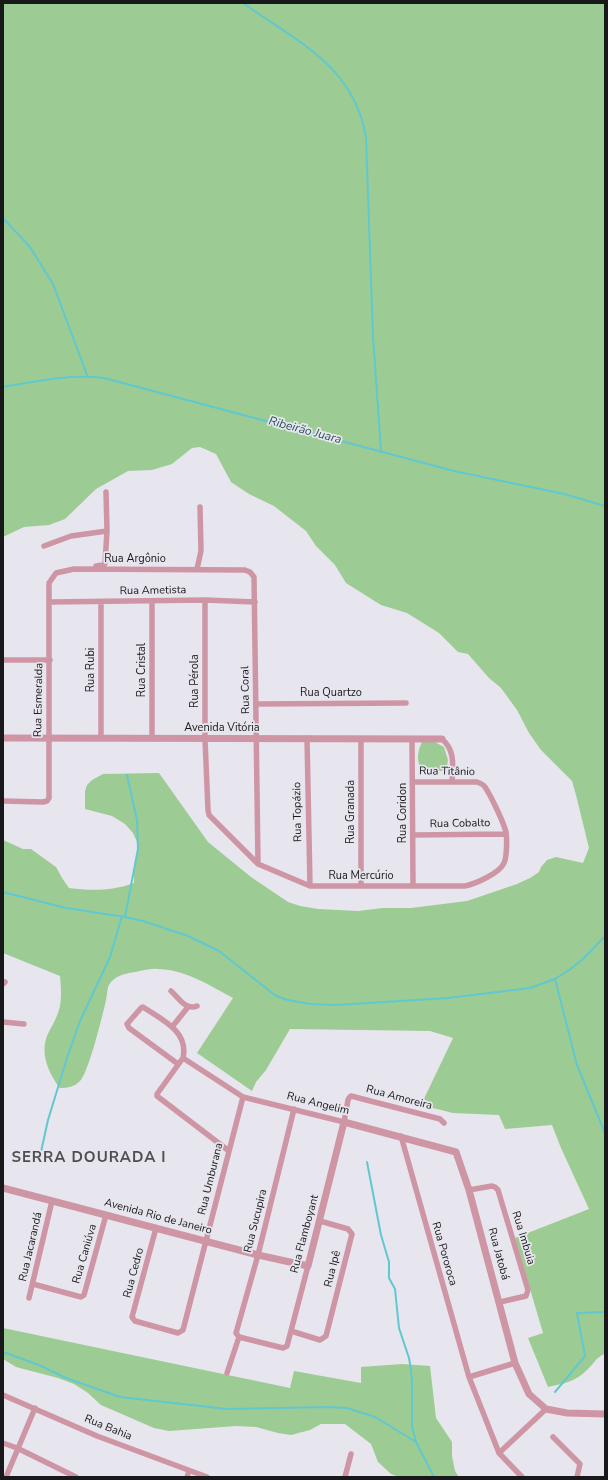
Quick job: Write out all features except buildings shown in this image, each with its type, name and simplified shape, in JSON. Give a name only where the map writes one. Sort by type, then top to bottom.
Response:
[{"type":"street","points":[[74,569],[104,564],[107,531],[106,492]]},
{"type":"street","points":[[197,569],[201,551],[200,507]]},
{"type":"street","points":[[44,546],[71,536],[107,531]]},
{"type":"street","name":"Rua Argônio","points":[[50,602],[49,583],[56,573],[74,569],[245,570]]},
{"type":"street","name":"Rua Coral","points":[[245,570],[250,572],[254,577],[257,704],[258,864]]},
{"type":"street","name":"Rua Ametista","points":[[50,602],[205,600],[255,602]]},
{"type":"street","name":"Rua Pérola","points":[[205,600],[205,739],[208,810]]},
{"type":"street","name":"Rua Cristal","points":[[152,601],[152,739]]},
{"type":"street","name":"Rua Esmeralda","points":[[3,801],[46,802],[49,798],[50,602]]},
{"type":"street","name":"Rua Rubi","points":[[101,602],[101,738]]},
{"type":"street","points":[[3,660],[50,660]]},
{"type":"street","name":"Rua Quartzo","points":[[257,704],[406,703]]},
{"type":"street","name":"Avenida Vitória","points":[[3,738],[307,738],[442,740]]},
{"type":"street","name":"Rua Topázio","points":[[307,738],[310,886]]},
{"type":"street","name":"Rua Granada","points":[[361,739],[361,885]]},
{"type":"street","name":"Rua Coridon","points":[[412,740],[414,835],[413,886]]},
{"type":"street","points":[[442,740],[448,744],[453,757],[452,781]]},
{"type":"street","name":"Rua Titânio","points":[[413,782],[452,781],[481,783],[504,824],[506,834]]},
{"type":"street","name":"Rua Mercúrio","points":[[208,810],[209,815],[258,864],[310,886],[464,886],[482,880],[501,868],[504,864],[506,834]]},
{"type":"street","name":"Rua Cobalto","points":[[414,835],[506,834]]},
{"type":"street","points":[[171,991],[188,1007],[193,1008],[197,1006]]},
{"type":"street","points":[[178,1064],[128,1028],[127,1024],[141,1008],[143,1007],[179,1033],[184,1052],[183,1058],[157,1096],[229,1151]]},
{"type":"street","points":[[172,1027],[188,1007]]},
{"type":"street","points":[[3,1022],[24,1024]]},
{"type":"street","name":"Rua Angelim","points":[[183,1058],[243,1097],[401,1136],[456,1152]]},
{"type":"street","name":"Rua Amoreira","points":[[344,1122],[348,1100],[351,1096],[440,1119],[444,1123]]},
{"type":"street","name":"Rua Umburana","points":[[178,1333],[183,1330],[243,1097]]},
{"type":"street","name":"Rua Sucupira","points":[[227,1373],[238,1337],[236,1333],[258,1255],[294,1109]]},
{"type":"street","name":"Rua Flamboyant","points":[[238,1337],[283,1348],[287,1346],[344,1122]]},
{"type":"street","name":"Rua Pororoca","points":[[401,1136],[469,1377],[499,1453]]},
{"type":"street","name":"Rua Jatobá","points":[[456,1152],[469,1190],[516,1363],[529,1394],[546,1409]]},
{"type":"street","name":"Rua Imbuia","points":[[469,1190],[492,1186],[498,1190],[528,1290],[526,1296],[500,1302]]},
{"type":"street","name":"Avenida Rio de Janeiro","points":[[3,1190],[52,1201],[258,1255],[308,1266]]},
{"type":"street","name":"Rua Jacarandá","points":[[29,1298],[52,1201]]},
{"type":"street","name":"Rua Caniúva","points":[[33,1284],[81,1297],[84,1295],[106,1215]]},
{"type":"street","name":"Rua Ipê","points":[[291,1331],[320,1340],[326,1336],[352,1234],[348,1229],[320,1221]]},
{"type":"street","name":"Rua Cedro","points":[[156,1228],[132,1317],[135,1322],[178,1333]]},
{"type":"street","points":[[469,1377],[516,1363]]},
{"type":"street","name":"Rua Bahia","points":[[3,1395],[188,1474],[207,1477]]},
{"type":"street","points":[[6,1477],[35,1408]]},
{"type":"street","points":[[522,1477],[499,1453],[546,1409],[567,1413],[605,1414]]},
{"type":"street","points":[[554,1438],[580,1464],[577,1477]]},
{"type":"street","points":[[3,1443],[18,1448],[76,1477]]},
{"type":"street","points":[[345,1477],[351,1454]]},
{"type":"green space","points":[[3,3],[605,3],[605,1357],[604,1354],[584,1373],[570,1381],[548,1387],[528,1338],[543,1333],[515,1238],[589,1209],[552,1125],[505,1129],[499,1115],[453,1113],[421,1105],[453,1038],[430,1031],[290,1029],[266,1070],[256,1082],[252,1091],[197,1053],[233,998],[206,983],[187,975],[167,970],[152,969],[123,974],[115,978],[109,985],[95,1043],[87,1067],[80,1081],[71,1087],[60,1088],[49,1070],[45,1057],[45,1043],[60,1006],[60,976],[3,953],[3,840],[23,849],[31,849],[56,867],[69,888],[102,890],[118,888],[134,883],[134,872],[139,846],[133,833],[125,824],[112,816],[85,809],[85,791],[87,785],[92,780],[103,774],[159,773],[208,842],[251,877],[288,902],[318,909],[358,911],[383,908],[411,908],[467,901],[530,878],[539,872],[547,860],[556,857],[583,863],[589,848],[572,781],[541,750],[529,733],[517,710],[501,688],[489,678],[468,654],[458,652],[439,633],[407,613],[381,605],[346,583],[335,565],[316,546],[306,531],[274,506],[249,494],[231,482],[216,454],[200,447],[192,448],[172,464],[152,470],[128,471],[96,489],[65,519],[49,525],[24,527],[3,537]]},
{"type":"green space","points":[[431,740],[444,747],[448,760],[446,771],[423,771],[419,764],[418,753],[422,742]]},
{"type":"green space","points":[[3,1328],[290,1388],[294,1371],[361,1383],[361,1367],[402,1364],[430,1366],[436,1418],[452,1442],[452,1456],[455,1471],[459,1477],[399,1477],[391,1474],[378,1462],[371,1444],[345,1424],[321,1424],[310,1430],[291,1435],[256,1427],[236,1426],[169,1431],[154,1428],[101,1405],[88,1393],[74,1384],[58,1378],[16,1367],[3,1359]]},
{"type":"waterway","points":[[243,3],[302,43],[320,58],[336,74],[350,92],[360,113],[366,138],[373,337],[381,451]]},
{"type":"waterway","points":[[3,218],[30,247],[53,284],[87,375]]},
{"type":"waterway","name":"Ribeirão Juara","points":[[3,387],[41,380],[78,377],[104,378],[454,471],[564,494],[605,506]]},
{"type":"waterway","points":[[125,917],[138,849],[137,820],[127,775]]},
{"type":"waterway","points":[[3,892],[66,908],[143,921],[188,936],[219,951],[276,996],[310,1004],[336,1005],[448,998],[530,988],[555,979],[569,970],[582,960],[605,936]]},
{"type":"waterway","points":[[39,1161],[48,1120],[67,1058],[80,1021],[110,957],[122,916]]},
{"type":"waterway","points":[[555,979],[577,1065],[605,1133]]},
{"type":"waterway","points":[[367,1162],[381,1235],[389,1262],[389,1278],[395,1289],[399,1328],[409,1358],[412,1382],[412,1426],[416,1442],[434,1477]]},
{"type":"waterway","points":[[555,1392],[585,1356],[577,1313],[605,1312]]},
{"type":"waterway","points":[[3,1352],[39,1365],[66,1378],[120,1397],[227,1409],[347,1408],[375,1417],[416,1442]]},
{"type":"district","name":"SERRA DOURADA I","points":[[89,1158]]}]
